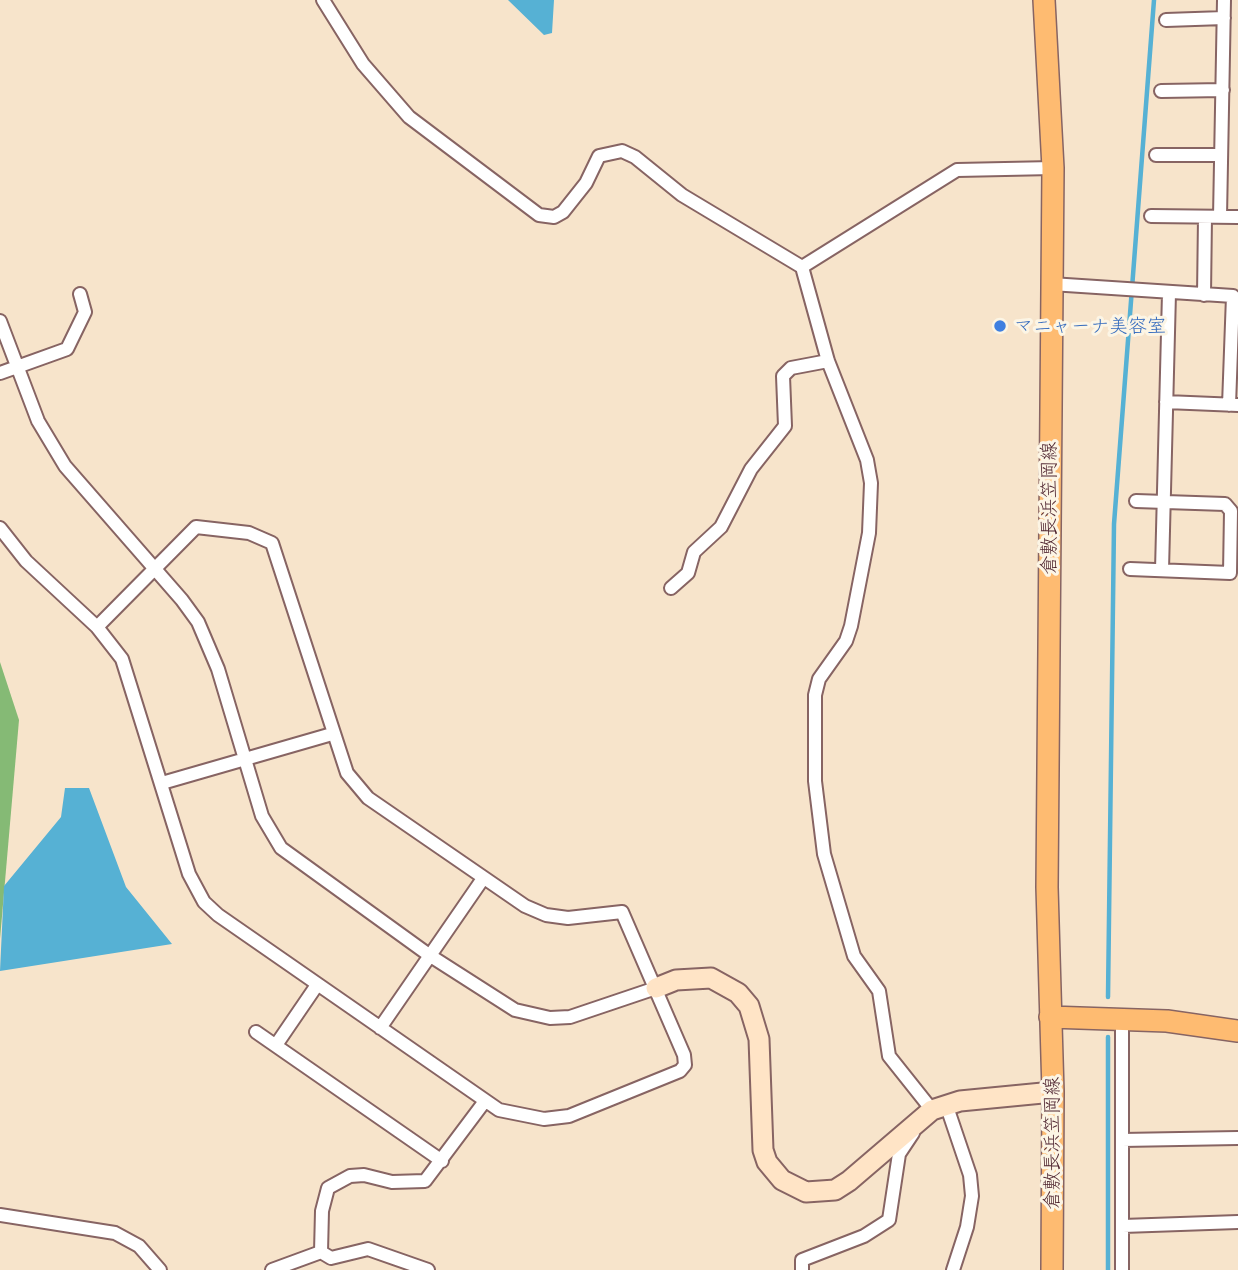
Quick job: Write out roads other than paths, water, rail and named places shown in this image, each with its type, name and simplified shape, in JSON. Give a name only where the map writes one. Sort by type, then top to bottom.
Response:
[{"type":"main road","name":"倉敷長浜笠岡線","points":[[1044,0],[1053,167],[1047,887],[1053,1092],[1052,1270]]},
{"type":"main road","points":[[1050,1017],[1122,1018],[1238,1031]]},
{"type":"street","points":[[323,0],[363,64],[409,117],[539,215],[554,217],[564,212],[586,183],[599,156],[622,151],[635,157],[682,195],[802,267],[828,361],[867,460],[871,483],[869,533],[851,626],[846,641],[819,678],[815,695],[815,780],[824,854],[854,956],[879,991],[889,1056],[939,1107],[970,1175],[972,1196],[967,1227],[953,1270]]},
{"type":"street","points":[[1220,217],[1224,1]]},
{"type":"street","points":[[1166,20],[1224,18]]},
{"type":"street","points":[[1161,91],[1223,90]]},
{"type":"street","points":[[1156,155],[1221,155]]},
{"type":"street","points":[[802,267],[957,170],[1053,167]]},
{"type":"street","points":[[1151,216],[1238,217]]},
{"type":"street","points":[[1203,295],[1205,217]]},
{"type":"street","points":[[1051,284],[1233,296],[1233,405],[1166,402]]},
{"type":"street","points":[[1162,570],[1169,293]]},
{"type":"street","points":[[0,373],[67,349],[86,312],[80,294]]},
{"type":"street","points":[[0,321],[38,421],[65,466],[182,600],[210,648],[262,816],[281,848],[429,955],[497,1001],[515,1010],[550,1018],[570,1017],[676,980],[711,978],[738,993],[749,1006],[760,1040],[763,1150],[772,1171],[792,1187],[806,1192],[835,1190],[914,1122],[939,1107],[1053,1092]]},
{"type":"street","points":[[671,588],[688,573],[694,552],[721,527],[751,469],[785,426],[783,376],[791,368],[828,361]]},
{"type":"street","points":[[1130,569],[1230,573],[1231,511],[1224,504],[1136,501]]},
{"type":"street","points":[[0,528],[26,561],[97,626],[122,659],[188,874],[204,902],[317,985],[499,1110],[544,1119],[569,1116],[680,1071],[685,1065],[684,1055],[622,912],[578,918],[547,915],[525,906],[482,880],[368,798],[346,773],[272,543],[249,533],[197,527],[97,626]]},
{"type":"street","points":[[162,783],[332,734]]},
{"type":"street","points":[[380,1028],[482,880]]},
{"type":"street","points":[[275,1045],[317,985]]},
{"type":"street","points":[[1122,1018],[1122,1270]]},
{"type":"street","points":[[256,1032],[442,1161]]},
{"type":"street","points":[[321,1252],[322,1211],[328,1188],[350,1176],[364,1175],[392,1182],[425,1181],[485,1101]]},
{"type":"street","points":[[802,1270],[802,1260],[864,1236],[889,1220],[899,1154],[912,1135],[914,1122]]},
{"type":"street","points":[[1122,1140],[1238,1138]]},
{"type":"street","points":[[0,1215],[115,1233],[139,1245],[160,1270]]},
{"type":"street","points":[[1123,1226],[1238,1222]]},
{"type":"street","points":[[321,1252],[331,1258],[368,1249],[428,1270]]},
{"type":"street","points":[[272,1270],[321,1252]]},
{"type":"water","points":[[508,0],[554,0],[552,33],[544,35]]},
{"type":"water","points":[[65,788],[89,788],[126,887],[172,944],[0,971],[4,886],[61,817]]},
{"type":"waterway","points":[[1108,997],[1114,524],[1154,0]]},
{"type":"waterway","points":[[1108,1037],[1108,1270]]},
{"type":"place","name":"マニャーナ美容室","points":[[1000,326]]}]
